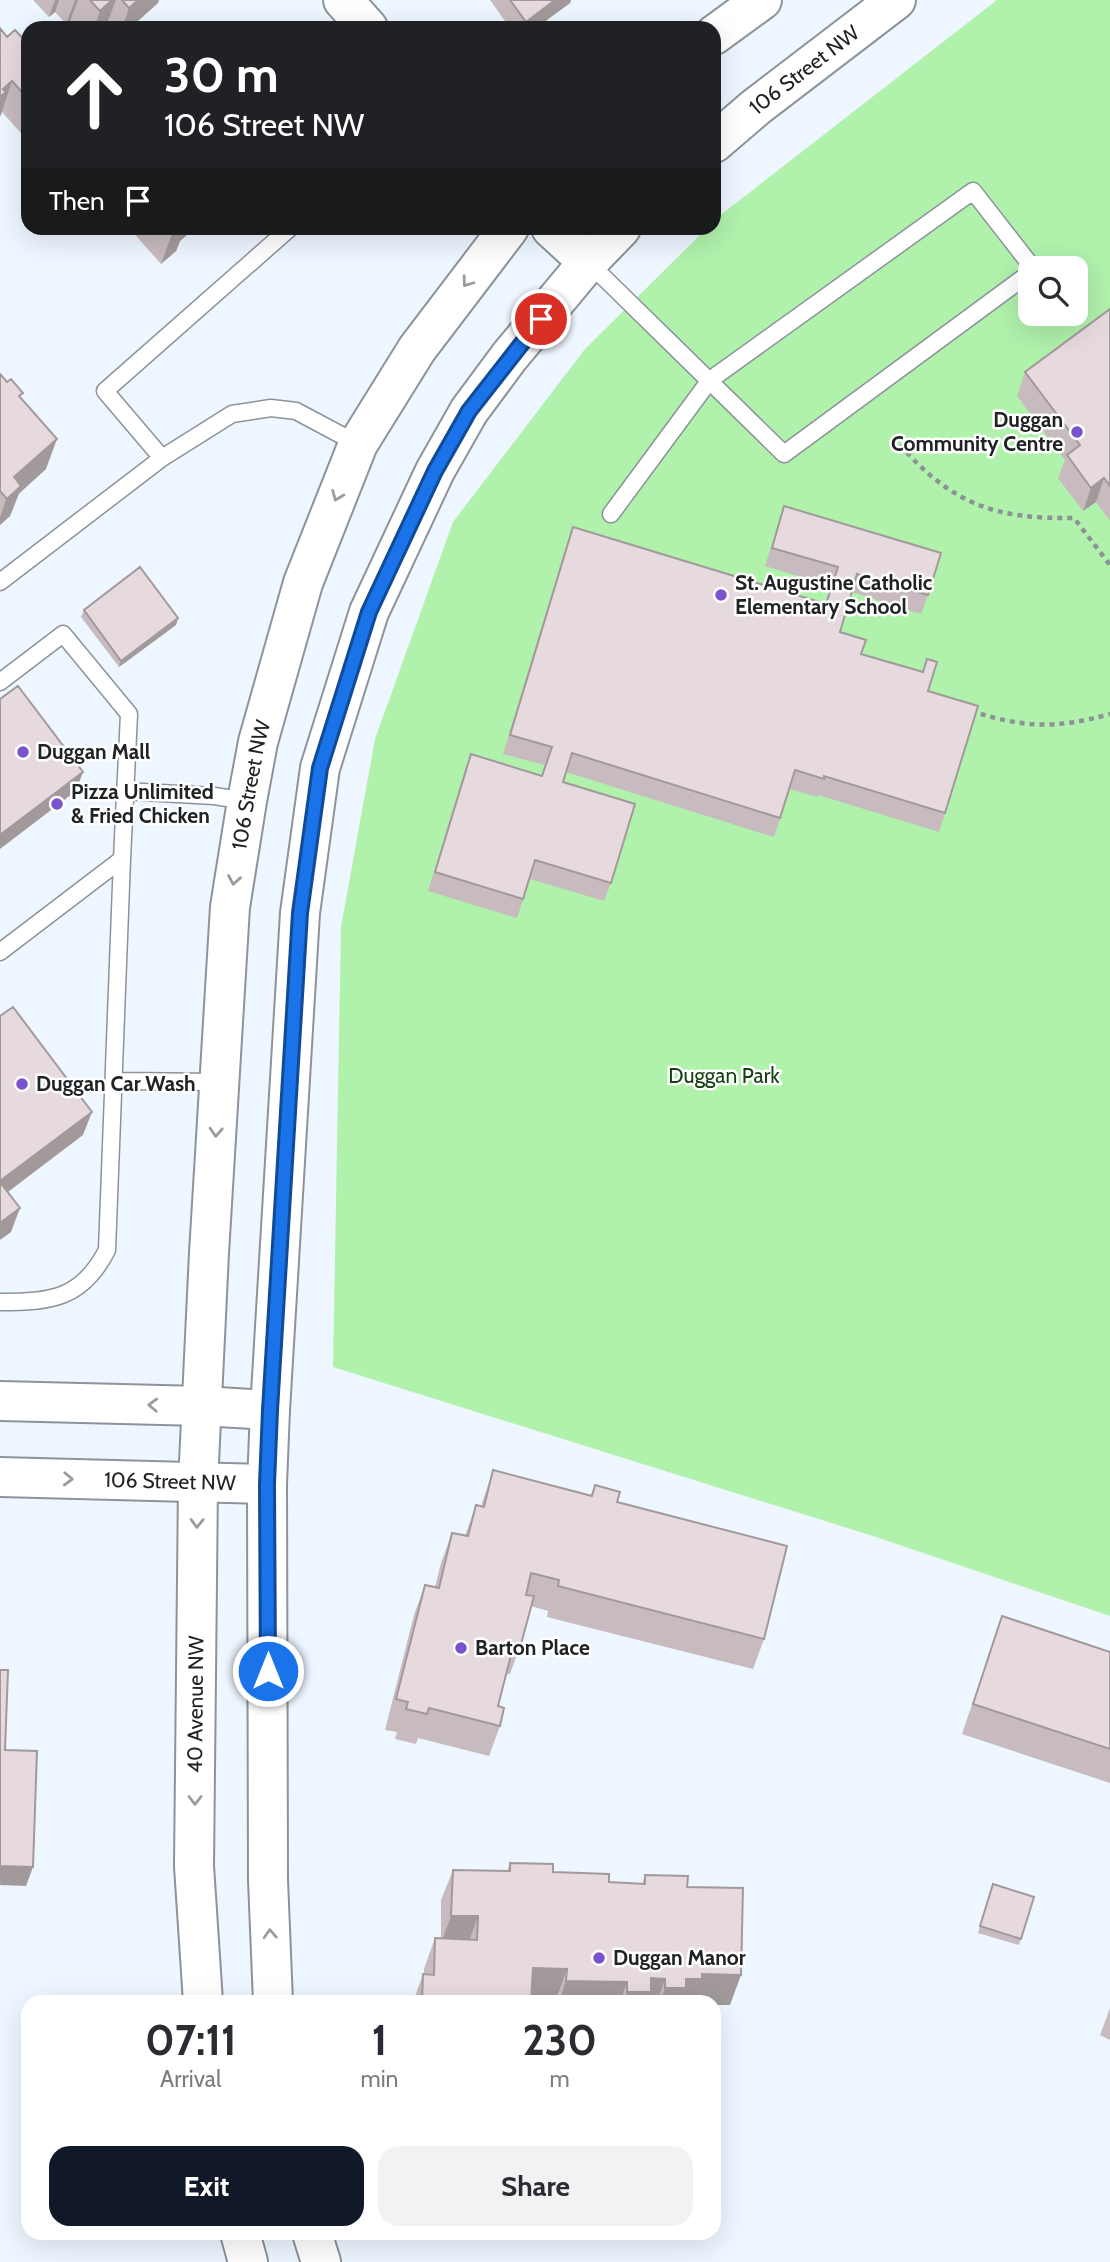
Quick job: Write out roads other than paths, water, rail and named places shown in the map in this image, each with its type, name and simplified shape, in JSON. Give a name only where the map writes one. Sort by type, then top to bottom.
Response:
[{"type":"street","points":[[344,0],[362,21]]},
{"type":"street","points":[[721,30],[762,0]]},
{"type":"street","name":"106 Street NW","points":[[721,137],[896,0]]},
{"type":"street","name":"106 Street NW","points":[[202,1406],[230,906],[258,742],[303,583],[358,444],[417,349],[504,235]]},
{"type":"street","points":[[559,235],[589,262]]},
{"type":"street","name":"106 Street NW","points":[[0,1477],[267,1484],[300,913],[320,768],[369,612],[435,471],[469,411],[509,357],[614,235]]},
{"type":"street","points":[[0,1401],[270,1410]]},
{"type":"street","name":"40 Avenue NW","points":[[202,1406],[198,1483],[194,1866],[203,1995]]},
{"type":"street","points":[[267,1484],[268,1880],[274,1995]]},
{"type":"street","points":[[242,2240],[248,2262]]},
{"type":"street","points":[[314,2240],[321,2262]]},
{"type":"lane","points":[[611,514],[710,380],[973,191],[1022,256]]},
{"type":"lane","points":[[162,458],[105,391],[282,235]]},
{"type":"lane","points":[[589,262],[784,454],[1018,280]]},
{"type":"lane","points":[[0,582],[162,458],[232,414],[271,408],[296,411],[358,444]]},
{"type":"lane","points":[[0,682],[63,634],[129,714],[107,1250],[98,1268],[84,1284],[63,1296],[44,1301],[0,1302]]},
{"type":"lane","points":[[125,791],[214,796],[247,801]]},
{"type":"lane","points":[[0,952],[122,859]]},
{"type":"lane","points":[[114,1081],[219,1082]]},
{"type":"place","name":"Duggan Community Centre","points":[[1077,432]]},
{"type":"place","name":"St. Augustine Catholic Elementary School","points":[[721,595]]},
{"type":"place","name":"Duggan Mall","points":[[23,752]]},
{"type":"place","name":"Pizza Unlimited & Fried Chicken","points":[[57,804]]},
{"type":"place","name":"Duggan Car Wash","points":[[22,1084]]},
{"type":"place","name":"Barton Place","points":[[461,1648]]},
{"type":"place","name":"Duggan Manor","points":[[599,1958]]},
{"type":"park label","name":"Duggan Park","points":[[724,1076]]}]
